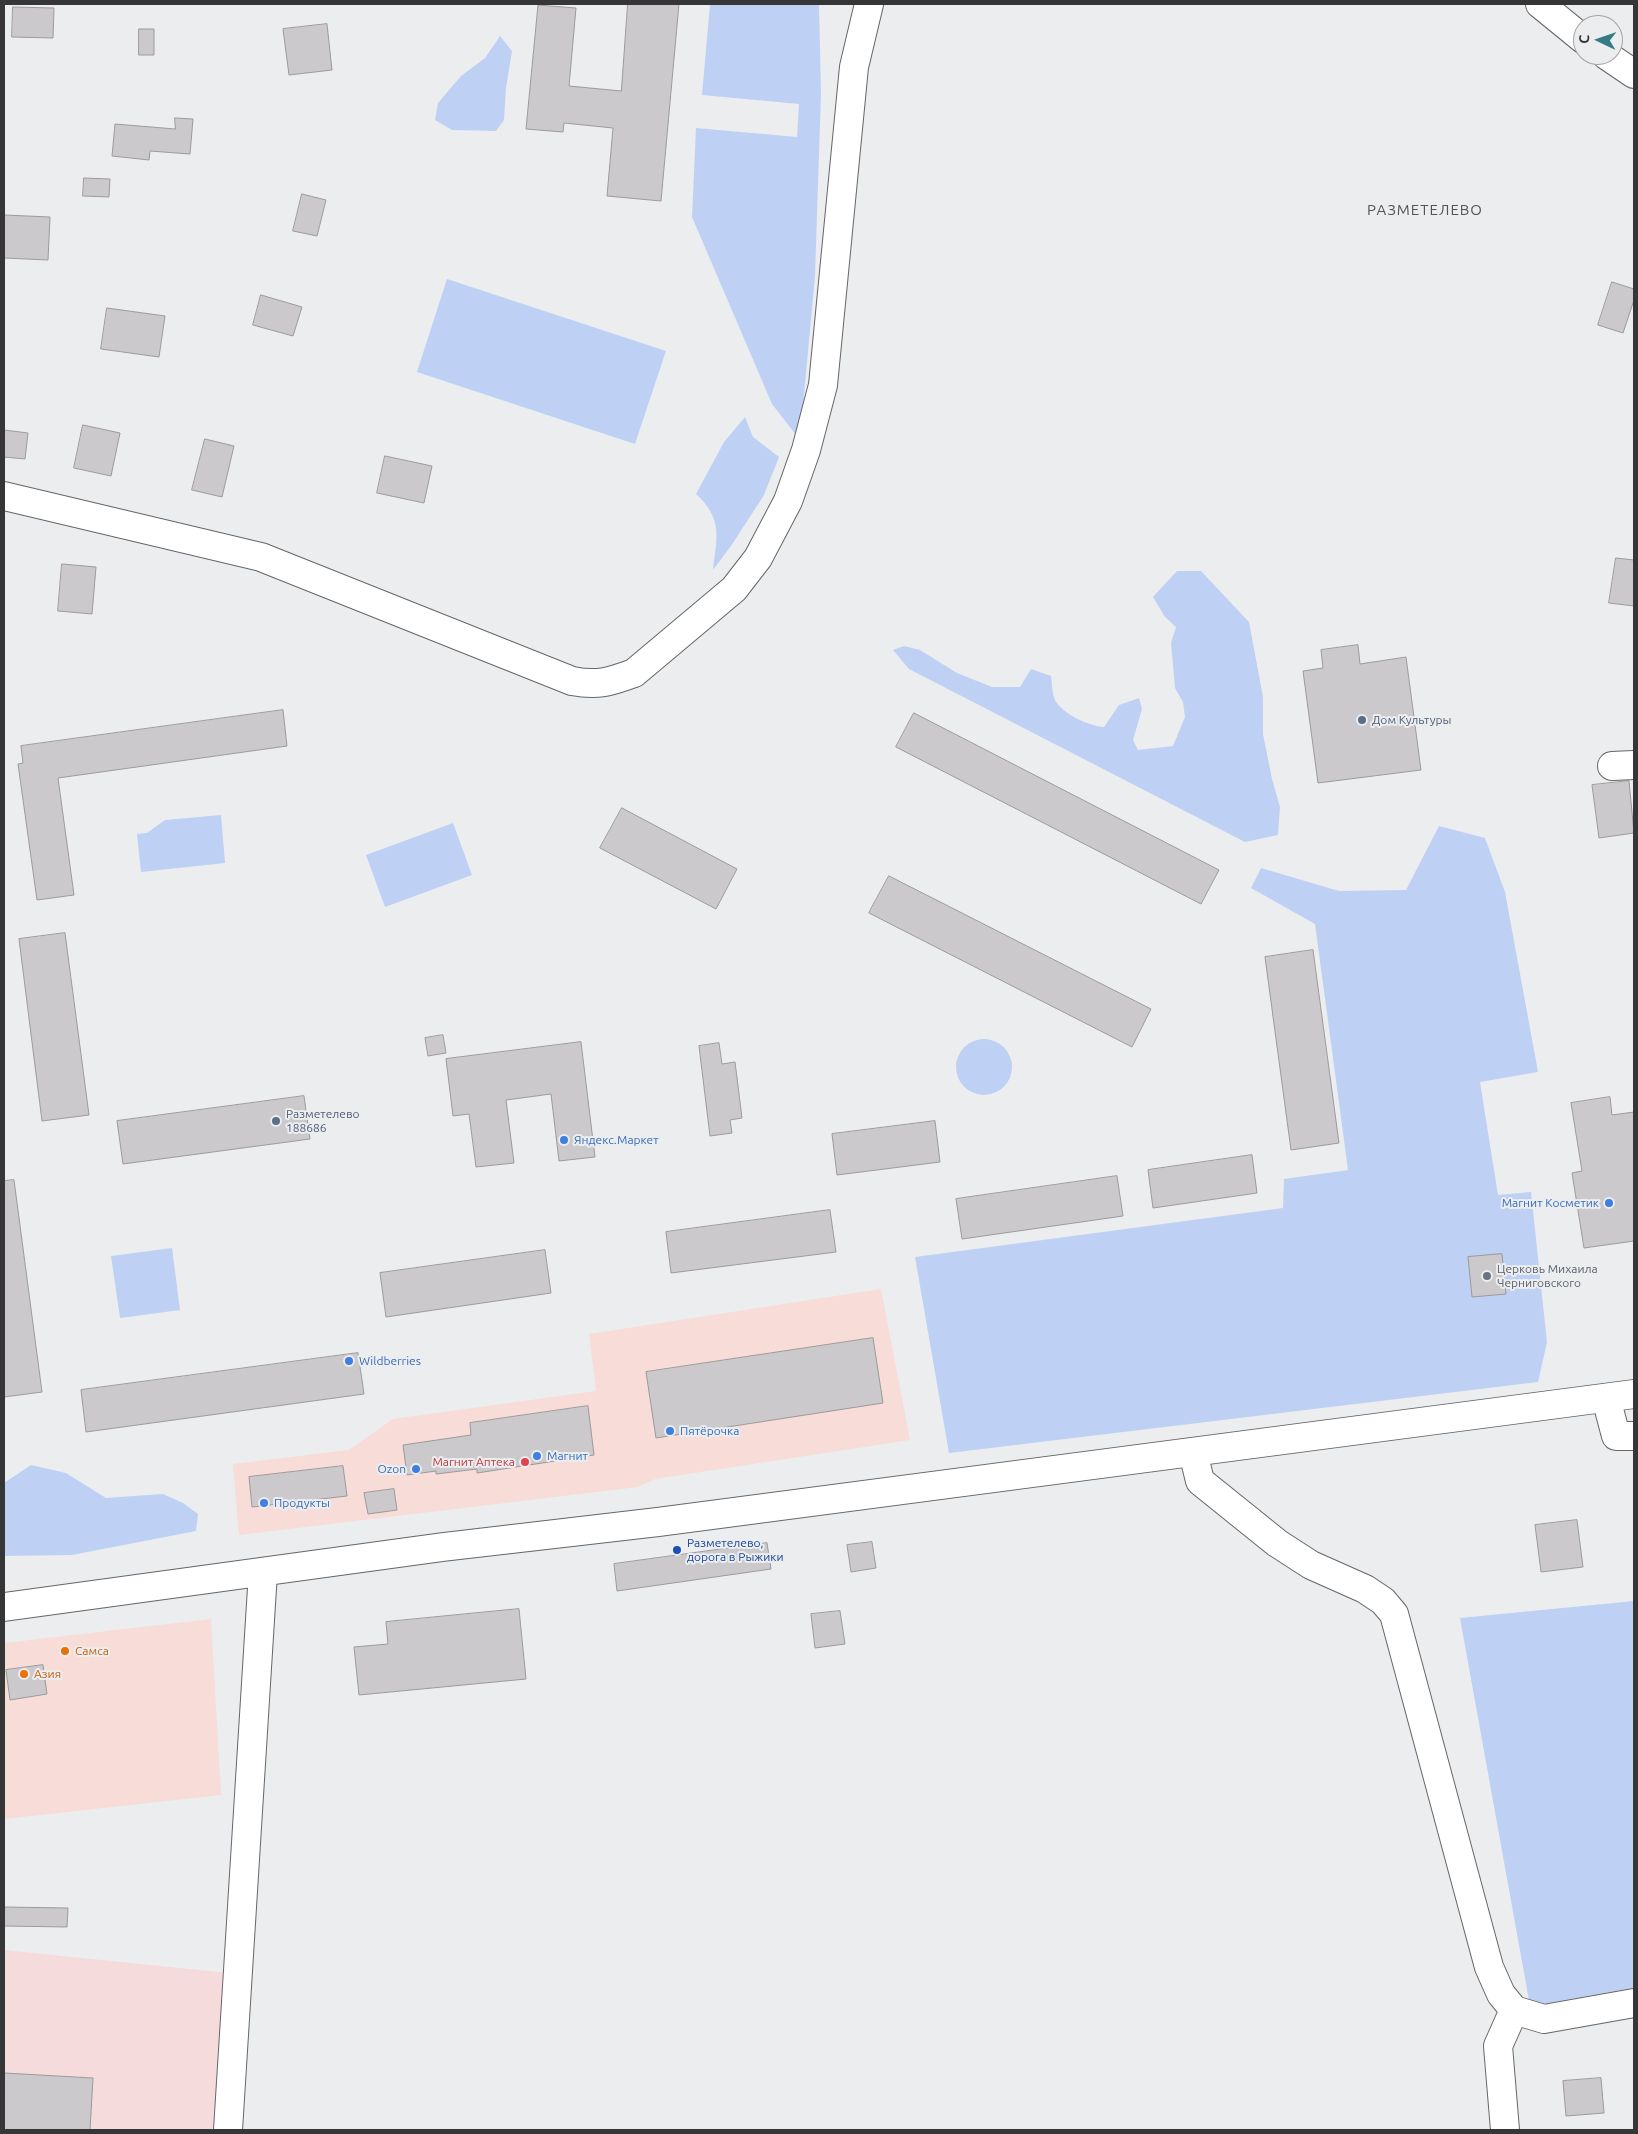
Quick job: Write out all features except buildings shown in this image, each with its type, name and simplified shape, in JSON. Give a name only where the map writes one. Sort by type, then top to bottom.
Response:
[{"type":"street","points":[[4,496],[262,557],[572,681],[593,685],[634,673],[734,589],[758,558],[788,501],[806,450],[823,385],[854,67],[869,4]]},
{"type":"street","points":[[1540,4],[1573,31]]},
{"type":"street","points":[[1621,65],[1634,74]]},
{"type":"street","points":[[4,1607],[1634,1394]]},
{"type":"street","points":[[1606,1398],[1616,1436],[1634,1436]]},
{"type":"street","points":[[1193,1452],[1200,1481],[1277,1544],[1312,1566],[1365,1588],[1383,1601],[1394,1614],[1489,1967],[1501,1994],[1514,2010],[1544,2019],[1634,2003]]},
{"type":"street","points":[[228,2130],[263,1572]]},
{"type":"street","points":[[1505,2130],[1498,2046],[1514,2010]]},
{"type":"shaded area","points":[[710,4],[819,4],[821,93],[815,276],[802,416],[796,435],[772,404],[692,217],[696,128],[797,137],[799,104],[702,95]]},
{"type":"shaded area","points":[[500,36],[512,51],[506,88],[504,120],[496,131],[452,130],[435,120],[438,103],[461,76],[485,58]]},
{"type":"shaded area","points":[[447,279],[666,351],[635,444],[417,372]]},
{"type":"shaded area","points":[[745,417],[753,437],[779,457],[764,495],[713,570],[716,548],[714,520],[705,503],[696,494],[724,442]]},
{"type":"shaded area","points":[[1177,571],[1201,571],[1249,622],[1263,697],[1263,734],[1280,807],[1278,835],[1245,842],[909,669],[893,650],[904,646],[920,650],[957,673],[992,687],[1020,687],[1031,669],[1051,676],[1053,695],[1058,705],[1076,718],[1098,726],[1104,727],[1119,705],[1139,698],[1142,709],[1133,740],[1138,750],[1173,746],[1185,717],[1183,702],[1175,688],[1171,643],[1176,627],[1165,617],[1153,597]]},
{"type":"shaded area","points":[[221,815],[225,863],[141,872],[137,834],[147,833],[165,820]]},
{"type":"shaded area","points":[[453,823],[472,875],[385,907],[366,855]]},
{"type":"shaded area","points":[[1439,826],[1485,838],[1505,892],[1538,1072],[1480,1082],[1498,1195],[1531,1192],[1547,1342],[1538,1382],[949,1453],[915,1257],[1283,1208],[1284,1179],[1348,1170],[1315,924],[1251,888],[1261,868],[1339,891],[1406,890]]},
{"type":"shaded area","points":[[978,1039],[990,1039],[1000,1043],[1008,1051],[1012,1067],[1008,1083],[1000,1091],[990,1095],[978,1095],[968,1091],[960,1083],[956,1073],[956,1061],[960,1051],[968,1043]]},
{"type":"shaded area","points":[[172,1248],[180,1310],[120,1318],[111,1256]]},
{"type":"shaded area","points":[[881,1289],[910,1440],[655,1479],[638,1487],[239,1535],[233,1464],[349,1450],[393,1419],[596,1391],[589,1334]]},
{"type":"shaded area","points":[[31,1465],[66,1473],[106,1498],[163,1494],[183,1503],[198,1514],[196,1531],[72,1555],[4,1556],[4,1483]]},
{"type":"shaded area","points":[[1634,1601],[1634,1988],[1530,2006],[1460,1618]]},
{"type":"shaded area","points":[[211,1619],[221,1795],[4,1819],[4,1643]]},
{"type":"shaded area","points":[[4,1950],[229,1973],[218,2130],[4,2130]]},
{"type":"place","name":"Дом Культуры","points":[[1362,720]]},
{"type":"place","name":"Разметелево 188686","points":[[276,1121]]},
{"type":"place","name":"Яндекс.Маркет","points":[[564,1140]]},
{"type":"place","name":"Магнит Косметик","points":[[1609,1203]]},
{"type":"place","name":"Церковь Михаила Черниговского","points":[[1487,1276]]},
{"type":"place","name":"Wildberries","points":[[349,1361]]},
{"type":"place","name":"Пятёрочка","points":[[670,1431]]},
{"type":"place","name":"Магнит","points":[[537,1456]]},
{"type":"place","name":"Магнит Аптека","points":[[525,1462]]},
{"type":"place","name":"Ozon","points":[[416,1469]]},
{"type":"place","name":"Продукты","points":[[264,1503]]},
{"type":"place","name":"Разметелево, дорога в Рыжики","points":[[677,1550]]},
{"type":"place","name":"Самса","points":[[65,1651]]},
{"type":"place","name":"Азия","points":[[24,1674]]},
{"type":"district","name":"РАЗМЕТЕЛЕВО","points":[[1425,210]]}]
